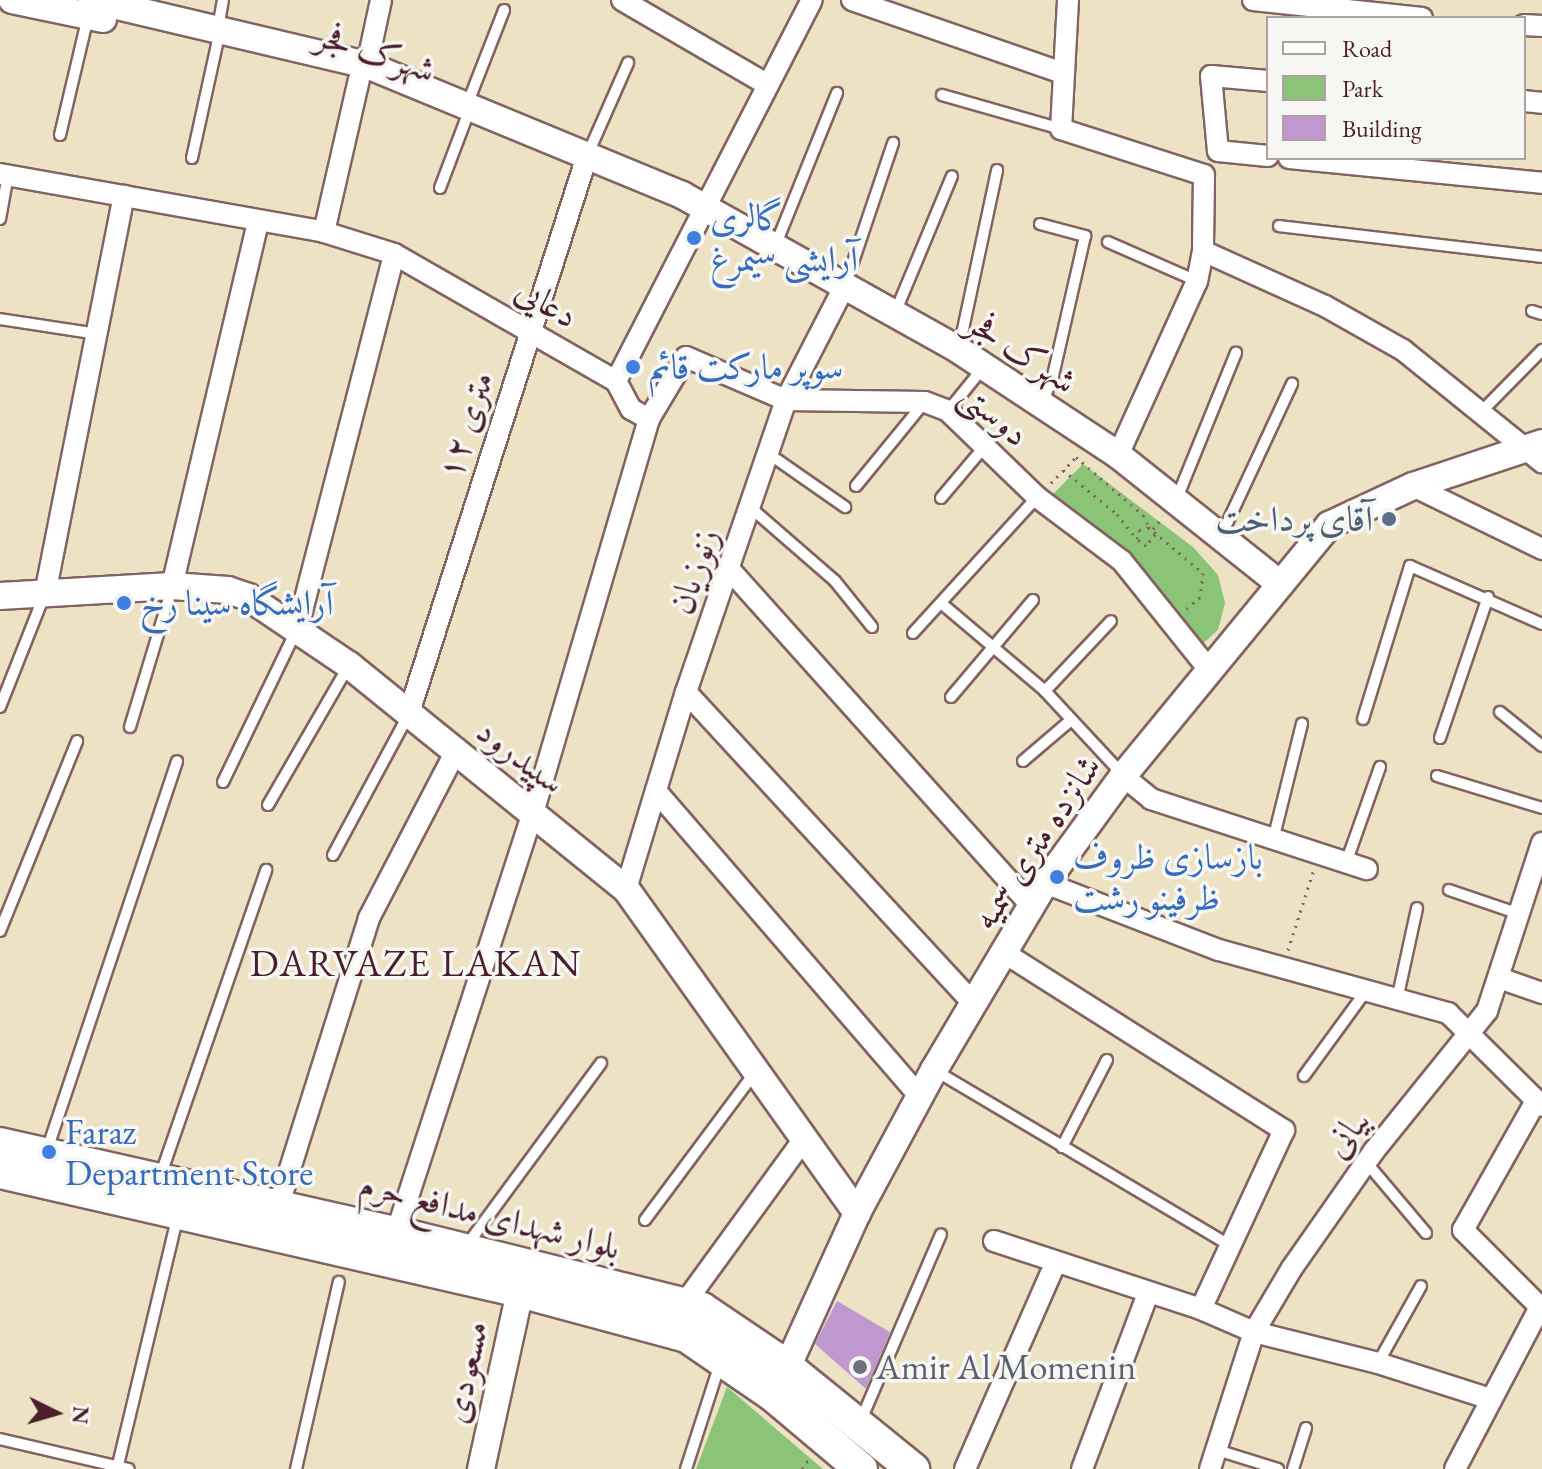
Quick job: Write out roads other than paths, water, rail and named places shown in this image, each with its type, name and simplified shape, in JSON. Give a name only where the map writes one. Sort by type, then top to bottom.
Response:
[{"type":"main road","name":"بلوار شهدای مدافع حرم","points":[[0,1144],[396,1233],[702,1309],[782,1365],[913,1469]]},
{"type":"main road","name":"بلوار شهدای مدافع حرم","points":[[0,1172],[520,1291],[687,1336],[722,1358],[782,1365],[861,1469]]},
{"type":"street","name":"شهرک فجر","points":[[12,0],[90,8],[363,72],[585,164],[682,195],[705,211],[776,244],[959,350],[1041,404],[1084,448],[1118,455],[1222,534],[1279,583]]},
{"type":"street","points":[[324,232],[381,0]]},
{"type":"street","points":[[616,381],[812,0]]},
{"type":"street","points":[[852,0],[1063,73]]},
{"type":"street","points":[[1068,0],[1061,129],[1204,175],[1203,251],[1197,281],[1118,455]]},
{"type":"street","points":[[1253,0],[1401,16]]},
{"type":"street","points":[[636,4],[768,85]]},
{"type":"street","points":[[1266,81],[1211,76],[1218,151],[1266,156]]},
{"type":"street","points":[[1328,160],[1405,164],[1542,183]]},
{"type":"street","name":"۱۲ متری","points":[[408,716],[585,164]]},
{"type":"street","name":"دعایی","points":[[4,174],[324,232],[394,254],[616,381],[631,409],[649,419]]},
{"type":"street","points":[[45,594],[124,196]]},
{"type":"street","points":[[172,586],[258,221]]},
{"type":"street","points":[[1203,251],[1325,306],[1403,350],[1537,452]]},
{"type":"street","points":[[297,630],[394,254]]},
{"type":"street","name":"زنوزیان","points":[[626,889],[686,692],[786,400],[845,285]]},
{"type":"street","name":"دوستی","points":[[649,419],[686,357],[786,400],[925,402],[948,411],[1122,561],[1211,672]]},
{"type":"street","points":[[396,1233],[534,809],[649,419]]},
{"type":"street","name":"شانزده متری سمیه","points":[[782,1365],[919,1096],[1045,883],[1123,776],[1211,672],[1279,583],[1329,525],[1413,486],[1537,452]]},
{"type":"street","points":[[1413,486],[1542,549]]},
{"type":"street","points":[[730,570],[1032,906]]},
{"type":"street","name":"سپیدرود","points":[[0,596],[172,586],[228,590],[349,665],[408,716],[534,809],[626,889],[857,1213]]},
{"type":"street","points":[[686,692],[973,1003]]},
{"type":"street","points":[[278,1207],[369,918],[456,751]]},
{"type":"street","points":[[1123,776],[1151,799],[1367,869]]},
{"type":"street","points":[[656,791],[919,1096]]},
{"type":"street","name":"بیانی","points":[[1213,1460],[1254,1332],[1366,1162],[1487,1011],[1542,843]]},
{"type":"street","points":[[1045,883],[1219,950],[1448,1013],[1465,1035],[1539,1104],[1463,1230],[1541,1308],[1455,1469]]},
{"type":"street","points":[[1003,952],[1284,1130],[1227,1244],[1201,1309]]},
{"type":"street","points":[[1499,978],[1542,993]]},
{"type":"street","points":[[684,1304],[803,1140]]},
{"type":"street","points":[[994,1241],[1201,1309],[1254,1332],[1378,1363],[1491,1399]]},
{"type":"street","points":[[965,1469],[1056,1262]]},
{"type":"street","name":"مسعودی","points":[[481,1469],[520,1291]]},
{"type":"street","points":[[1082,1469],[1148,1293]]},
{"type":"lane","points":[[192,158],[223,0]]},
{"type":"lane","points":[[60,135],[90,8]]},
{"type":"lane","points":[[440,188],[504,10]]},
{"type":"lane","points":[[585,164],[628,63]]},
{"type":"lane","points":[[776,244],[837,93]]},
{"type":"lane","points":[[942,95],[1061,129]]},
{"type":"lane","points":[[845,285],[893,143]]},
{"type":"lane","points":[[959,350],[997,170]]},
{"type":"lane","points":[[0,219],[4,174]]},
{"type":"lane","points":[[894,315],[952,176]]},
{"type":"lane","points":[[1040,224],[1085,236],[1052,380],[1041,404]]},
{"type":"lane","points":[[1279,226],[1542,257]]},
{"type":"lane","points":[[1108,242],[1197,281]]},
{"type":"lane","points":[[0,319],[98,334]]},
{"type":"lane","points":[[1482,411],[1542,350]]},
{"type":"lane","points":[[1176,500],[1236,353]]},
{"type":"lane","points":[[948,411],[984,367]]},
{"type":"lane","points":[[1222,534],[1292,384]]},
{"type":"lane","points":[[856,486],[925,402]]},
{"type":"lane","points":[[941,498],[985,446]]},
{"type":"lane","points":[[769,454],[845,507]]},
{"type":"lane","points":[[913,633],[1044,491]]},
{"type":"lane","points":[[751,508],[835,581],[872,627]]},
{"type":"lane","points":[[1363,719],[1410,566],[1488,597],[1542,624]]},
{"type":"lane","points":[[130,727],[172,586]]},
{"type":"lane","points":[[0,707],[45,594]]},
{"type":"lane","points":[[1440,738],[1488,597]]},
{"type":"lane","points":[[951,697],[995,649],[1033,600]]},
{"type":"lane","points":[[941,603],[1045,691],[1123,776]]},
{"type":"lane","points":[[1045,691],[1111,621]]},
{"type":"lane","points":[[223,782],[297,630]]},
{"type":"lane","points":[[268,805],[349,665]]},
{"type":"lane","points":[[1500,712],[1542,746]]},
{"type":"lane","points":[[333,855],[408,716]]},
{"type":"lane","points":[[1023,761],[1071,720]]},
{"type":"lane","points":[[1273,840],[1302,724]]},
{"type":"lane","points":[[0,931],[77,741]]},
{"type":"lane","points":[[46,1155],[177,761]]},
{"type":"lane","points":[[1346,863],[1380,767]]},
{"type":"lane","points":[[1437,776],[1542,808]]},
{"type":"lane","points":[[159,1180],[266,870]]},
{"type":"lane","points":[[1449,890],[1519,914]]},
{"type":"lane","points":[[1397,1000],[1417,908]]},
{"type":"lane","points":[[1304,1076],[1366,991]]},
{"type":"lane","points":[[1062,1147],[1107,1060]]},
{"type":"lane","points":[[464,1250],[601,1063]]},
{"type":"lane","points":[[934,1070],[1227,1244]]},
{"type":"lane","points":[[645,1220],[756,1071]]},
{"type":"lane","points":[[1366,1162],[1426,1233]]},
{"type":"lane","points":[[0,1439],[121,1468],[179,1213]]},
{"type":"lane","points":[[859,1425],[941,1234]]},
{"type":"lane","points":[[296,1469],[339,1282]]},
{"type":"lane","points":[[1378,1363],[1421,1286]]},
{"type":"lane","points":[[686,1469],[722,1358]]},
{"type":"lane","points":[[1293,1469],[1306,1428]]},
{"type":"lane","points":[[1213,1460],[1278,1469]]},
{"type":"place","name":"گالری آرایشی سیمرغ","points":[[694,238]]},
{"type":"place","name":"سوپر مارکت قائم","points":[[633,367]]},
{"type":"place","name":"آقای پرداخت","points":[[1389,519]]},
{"type":"place","name":"آرایشگاه سینا رخ","points":[[124,603]]},
{"type":"place","name":"بازسازی ظروف ظرفینو رشت","points":[[1057,877]]},
{"type":"place","name":"Faraz Department Store","points":[[49,1152]]},
{"type":"place","name":"Amir Al Momenin","points":[[860,1367]]},
{"type":"district","name":"DARVAZE LAKAN","points":[[416,963]]}]
